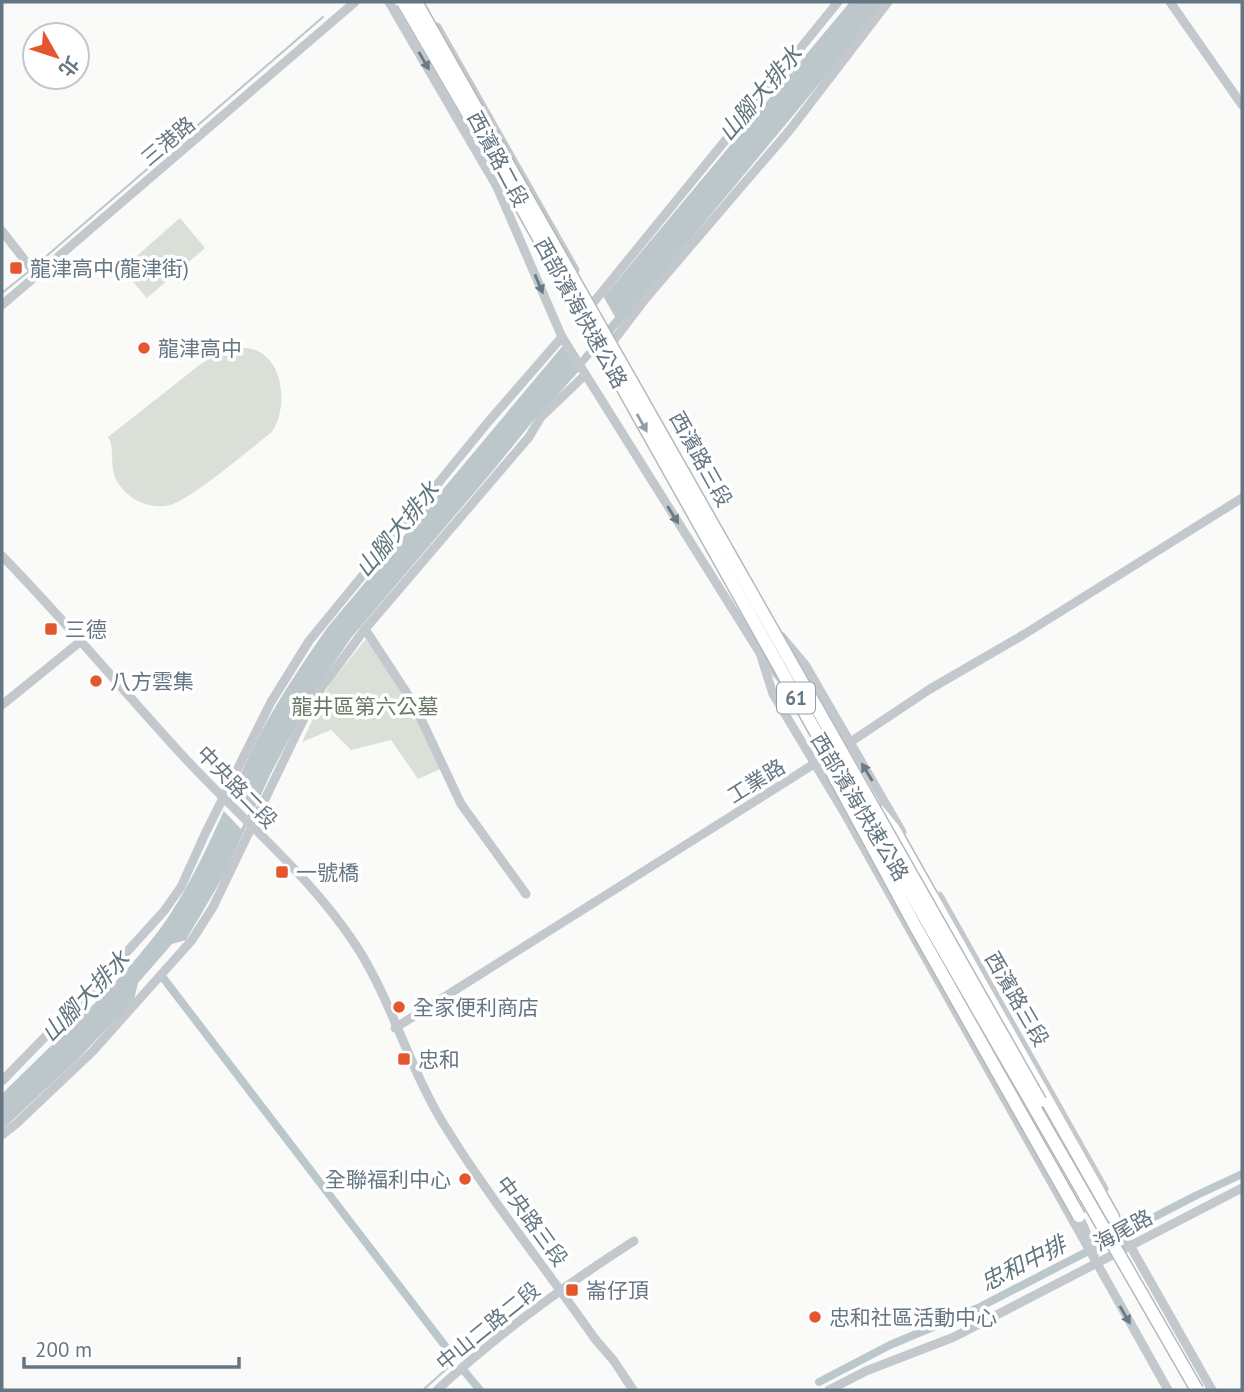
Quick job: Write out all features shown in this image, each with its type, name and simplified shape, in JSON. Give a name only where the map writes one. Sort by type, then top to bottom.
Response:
[{"type":"highway","name":"西部濱海快速公路","points":[[403,2],[1197,1390]]},
{"type":"highway","name":"西部濱海快速公路","points":[[416,2],[870,800],[1197,1390]]},
{"type":"highway","points":[[830,752],[830,768],[901,901],[1079,1216]]},
{"type":"highway","points":[[870,800],[894,828],[1115,1221]]},
{"type":"street","name":"三港路","points":[[2,305],[355,2]]},
{"type":"street","name":"西濱路二段","points":[[389,2],[497,187],[562,337],[585,374]]},
{"type":"street","name":"西濱路二段","points":[[422,2],[484,106],[593,303]]},
{"type":"street","points":[[593,303],[838,2]]},
{"type":"street","points":[[614,341],[646,298],[789,131],[888,2]]},
{"type":"street","points":[[1170,2],[1242,105]]},
{"type":"street","points":[[2,231],[37,276]]},
{"type":"street","name":"西濱路三段","points":[[593,303],[778,632],[812,716],[830,752],[841,762],[1113,1252],[1197,1390]]},
{"type":"street","points":[[2,1081],[116,965],[164,911],[181,887],[271,702],[309,641],[489,421],[562,337]]},
{"type":"street","points":[[2,1135],[93,1051],[192,940],[213,907],[253,829],[308,710],[343,656],[529,437],[541,416],[585,374]]},
{"type":"street","name":"西濱路三段","points":[[585,374],[760,653],[812,716]]},
{"type":"street","name":"工業路","points":[[396,1028],[551,928],[816,764],[830,752],[850,743],[930,689],[1023,635],[1242,498]]},
{"type":"street","name":"中央路二段","points":[[2,556],[224,799],[323,901],[350,938],[390,1010],[413,1066]]},
{"type":"street","points":[[365,629],[414,704],[461,804],[526,894]]},
{"type":"street","name":"西濱路三段","points":[[778,632],[806,666],[1096,1173],[1115,1221],[1212,1390]]},
{"type":"street","points":[[2,705],[81,641]]},
{"type":"street","name":"西濱路三段","points":[[760,653],[773,694],[816,764],[1168,1390]]},
{"type":"street","name":"中央路三段","points":[[413,1066],[441,1120],[479,1177],[633,1390]]},
{"type":"street","points":[[1067,1167],[1115,1221]]},
{"type":"street","name":"海尾路","points":[[829,1390],[866,1371],[954,1337],[1094,1258],[1113,1252],[1127,1242],[1242,1188]]},
{"type":"street","points":[[1079,1216],[1087,1243]]},
{"type":"street","name":"中山二路二段","points":[[437,1390],[462,1367],[561,1290],[634,1241]]},
{"type":"green space","points":[[180,218],[205,248],[147,298],[122,269]]},
{"type":"green space","points":[[230,341],[237,348],[252,349],[264,355],[273,365],[281,391],[281,406],[272,432],[180,501],[155,506],[134,499],[115,477],[108,437]]},
{"type":"green space","name":"龍井區第六公墓","points":[[366,639],[424,720],[443,768],[418,779],[391,740],[351,750],[331,730],[302,742],[330,683]]},
{"type":"shaded area","points":[[850,2],[887,2],[618,327],[542,410],[351,638],[312,695],[271,773],[224,875],[186,940],[172,944],[138,983],[134,1000],[76,1061],[2,1130],[2,1094],[111,986],[169,916],[203,855],[260,734],[327,628]]},
{"type":"pier","points":[[602,294],[615,317],[577,362],[565,339]]},
{"type":"pier","points":[[229,791],[250,811],[241,829],[221,808]]},
{"type":"waterway","points":[[35,266],[323,17]]},
{"type":"waterway","points":[[2,293],[28,272]]},
{"type":"waterway","points":[[164,979],[452,1355]]},
{"type":"waterway","name":"忠和中排","points":[[819,1382],[890,1345],[978,1308],[1242,1174]]},
{"type":"waterway","points":[[423,1390],[453,1363]]},
{"type":"waterway","points":[[465,1372],[480,1390]]},
{"type":"place","name":"龍津高中(龍津街)","points":[[16,268]]},
{"type":"place","name":"龍津高中","points":[[144,348]]},
{"type":"place","name":"三德","points":[[51,629]]},
{"type":"place","name":"八方雲集","points":[[96,681]]},
{"type":"place","name":"一號橋","points":[[282,872]]},
{"type":"place","name":"全家便利商店","points":[[399,1007]]},
{"type":"place","name":"忠和","points":[[404,1059]]},
{"type":"place","name":"全聯福利中心","points":[[465,1179]]},
{"type":"place","name":"崙仔頂","points":[[572,1290]]},
{"type":"place","name":"忠和社區活動中心","points":[[815,1317]]},
{"type":"water label","name":"山腳大排水","points":[[760,93]]},
{"type":"water label","name":"山腳大排水","points":[[397,529]]},
{"type":"water label","name":"山腳大排水","points":[[85,996]]}]
